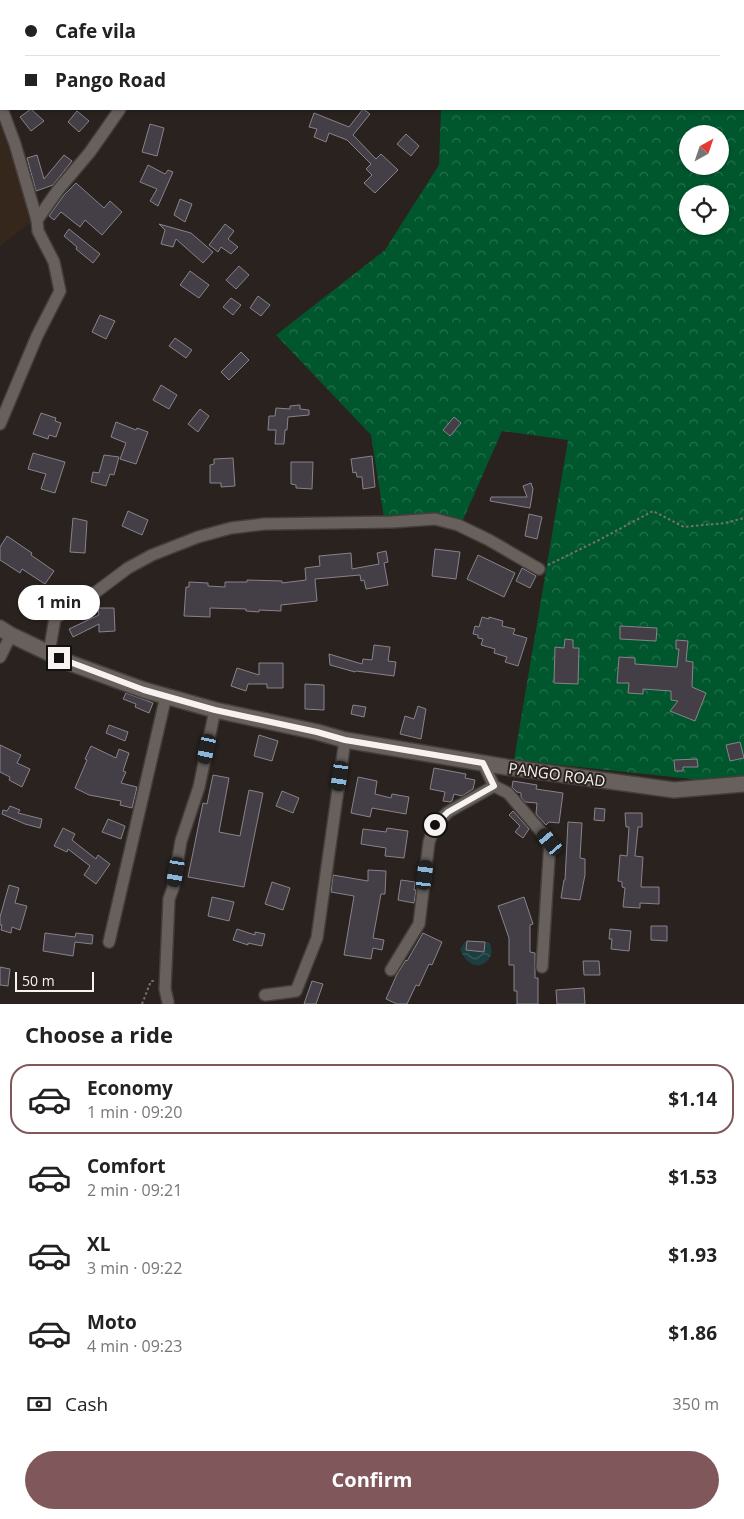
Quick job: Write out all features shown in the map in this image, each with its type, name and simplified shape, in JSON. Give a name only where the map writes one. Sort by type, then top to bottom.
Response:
[{"type":"street","points":[[0,424],[37,336],[60,291],[54,262],[38,231],[37,220],[15,144],[3,110]]},
{"type":"street","points":[[37,220],[58,190],[90,152],[119,110]]},
{"type":"street","points":[[49,652],[55,618],[88,598],[128,568],[152,555],[198,537],[231,528],[264,524],[392,522],[435,519],[458,526],[489,540],[539,569]]},
{"type":"street","points":[[0,657],[6,631]]},
{"type":"street","name":"PANGO ROAD","points":[[6,631],[70,663],[144,690],[215,710],[345,740],[483,763],[674,790],[744,784]]},
{"type":"street","points":[[109,942],[166,696]]},
{"type":"street","points":[[168,1002],[165,989],[169,899],[182,841],[198,787],[215,710]]},
{"type":"street","points":[[265,995],[296,991],[318,938],[345,740]]},
{"type":"street","points":[[483,763],[494,786],[508,793],[550,842],[542,967]]},
{"type":"street","points":[[390,970],[419,924],[429,842],[435,825],[448,812],[494,786]]},
{"type":"path","points":[[539,569],[600,540],[653,511],[684,527],[725,523],[744,518]]},
{"type":"path","points":[[142,1004],[151,981],[166,980]]},
{"type":"shaded area","points":[[0,120],[33,221],[0,246]]},
{"type":"green space","points":[[441,110],[744,110],[744,780],[719,782],[514,760],[568,440],[502,431],[462,522],[384,518],[371,435],[276,335],[385,250],[439,165]]},
{"type":"water","points":[[467,941],[467,950],[484,952],[485,942],[489,943],[491,954],[484,964],[472,964],[466,959],[460,949]]},
{"type":"building","points":[[32,110],[44,121],[31,131],[20,117]]},
{"type":"building","points":[[362,110],[370,114],[353,135],[376,159],[381,154],[398,170],[375,193],[364,183],[372,175],[366,169],[371,164],[347,140],[329,133],[326,142],[314,137],[317,129],[309,127],[314,113],[349,127]]},
{"type":"building","points":[[77,111],[89,121],[79,132],[68,122]]},
{"type":"building","points":[[150,124],[164,128],[157,156],[142,152]]},
{"type":"building","points":[[406,134],[419,146],[411,156],[397,144]]},
{"type":"building","points":[[37,155],[44,179],[64,155],[72,161],[53,185],[36,191],[27,158]]},
{"type":"building","points":[[148,165],[165,174],[168,170],[173,172],[158,206],[150,201],[157,189],[140,182]]},
{"type":"building","points":[[76,183],[104,208],[110,201],[122,212],[102,235],[85,220],[80,227],[61,212],[54,220],[49,216],[64,195]]},
{"type":"building","points":[[180,199],[192,204],[185,222],[174,215]]},
{"type":"building","points":[[159,224],[191,233],[213,252],[203,263],[176,239],[173,247],[161,244],[165,230]]},
{"type":"building","points":[[225,224],[234,231],[228,239],[238,247],[231,254],[221,247],[218,252],[209,245]]},
{"type":"building","points":[[69,229],[100,254],[93,263],[64,236]]},
{"type":"building","points":[[239,266],[249,275],[236,289],[226,280]]},
{"type":"building","points":[[190,271],[209,285],[199,298],[180,285]]},
{"type":"building","points":[[258,296],[270,305],[261,316],[250,308]]},
{"type":"building","points":[[231,298],[241,305],[233,315],[223,307]]},
{"type":"building","points":[[100,315],[115,321],[106,339],[92,332]]},
{"type":"building","points":[[175,338],[192,350],[186,358],[169,346]]},
{"type":"building","points":[[241,352],[249,360],[229,380],[221,372]]},
{"type":"building","points":[[161,385],[177,395],[169,409],[153,400]]},
{"type":"building","points":[[300,405],[300,409],[309,410],[309,415],[288,417],[284,444],[275,444],[276,430],[268,430],[269,416],[275,416],[276,408],[290,409],[290,406]]},
{"type":"building","points":[[200,409],[209,416],[198,432],[188,424]]},
{"type":"building","points":[[41,413],[56,418],[55,421],[61,423],[56,437],[49,435],[48,439],[33,434]]},
{"type":"building","points":[[454,417],[461,423],[450,436],[443,430]]},
{"type":"building","points":[[116,422],[136,430],[137,428],[148,432],[136,464],[120,459],[126,443],[111,437]]},
{"type":"building","points":[[33,453],[65,462],[55,493],[41,489],[46,474],[28,469]]},
{"type":"building","points":[[104,455],[119,457],[114,475],[110,474],[106,486],[91,482],[93,472],[99,473]]},
{"type":"building","points":[[372,456],[375,487],[363,489],[362,477],[357,477],[356,472],[353,473],[351,459]]},
{"type":"building","points":[[233,458],[235,486],[221,487],[221,483],[210,483],[210,465],[214,464],[214,459]]},
{"type":"building","points":[[291,462],[313,462],[312,489],[296,488],[296,485],[291,484]]},
{"type":"building","points":[[531,483],[533,489],[530,508],[490,501],[491,497],[527,497],[523,486]]},
{"type":"building","points":[[128,511],[148,520],[142,535],[122,526]]},
{"type":"building","points":[[529,514],[542,517],[537,539],[525,536]]},
{"type":"building","points":[[73,518],[87,521],[85,553],[70,552]]},
{"type":"building","points":[[7,536],[54,571],[45,584],[22,569],[20,573],[0,560],[0,547]]},
{"type":"building","points":[[435,549],[460,552],[456,579],[432,576]]},
{"type":"building","points":[[386,551],[388,562],[384,563],[388,585],[366,589],[364,580],[361,581],[360,575],[315,579],[317,601],[281,605],[281,611],[259,610],[259,612],[246,611],[246,609],[210,608],[210,617],[184,616],[186,587],[189,587],[189,582],[208,583],[208,586],[225,587],[225,582],[247,582],[247,580],[282,581],[282,583],[306,580],[305,568],[320,566],[319,556],[351,553],[352,569],[379,564],[377,553]]},
{"type":"building","points":[[478,555],[515,573],[504,597],[467,579]]},
{"type":"building","points":[[522,568],[536,576],[530,588],[516,581]]},
{"type":"building","points":[[98,608],[114,608],[115,631],[99,632],[99,624],[73,637],[69,629],[99,615]]},
{"type":"building","points":[[482,617],[503,621],[502,626],[515,629],[513,634],[527,638],[518,666],[505,662],[507,657],[494,653],[495,649],[481,645],[483,639],[473,634],[475,626],[479,627]]},
{"type":"building","points":[[620,626],[657,628],[656,641],[620,639]]},
{"type":"building","points":[[565,639],[573,640],[573,648],[579,648],[578,684],[554,683],[555,647],[564,648]]},
{"type":"building","points":[[676,640],[688,641],[686,661],[693,662],[692,687],[706,693],[695,721],[670,711],[678,701],[671,700],[671,691],[643,689],[643,694],[628,693],[629,683],[617,683],[619,657],[635,658],[635,664],[677,667],[679,649],[676,649]]},
{"type":"building","points":[[374,645],[390,647],[388,661],[396,662],[394,676],[355,672],[330,665],[329,654],[362,664],[363,659],[372,660]]},
{"type":"building","points":[[259,663],[283,663],[283,688],[267,688],[267,684],[248,684],[246,691],[231,686],[237,668],[259,675]]},
{"type":"building","points":[[305,684],[324,685],[324,710],[305,709]]},
{"type":"building","points":[[126,693],[153,703],[149,713],[135,707],[136,704],[123,699]]},
{"type":"building","points":[[353,705],[366,707],[364,717],[351,714]]},
{"type":"building","points":[[418,706],[426,709],[421,739],[400,734],[405,716],[414,719]]},
{"type":"building","points":[[109,725],[128,732],[125,741],[106,733]]},
{"type":"building","points":[[259,735],[278,741],[272,761],[254,756]]},
{"type":"building","points":[[740,742],[744,758],[730,761],[726,745]]},
{"type":"building","points":[[0,745],[21,755],[17,763],[30,769],[22,787],[9,780],[10,777],[0,772]]},
{"type":"building","points":[[91,746],[116,758],[119,749],[129,753],[123,771],[126,772],[121,783],[137,787],[132,808],[120,805],[121,801],[89,795],[75,788]]},
{"type":"building","points":[[697,759],[698,767],[683,767],[683,771],[675,771],[674,760]]},
{"type":"building","points":[[434,768],[466,774],[465,778],[475,780],[473,789],[462,796],[454,794],[450,802],[443,801],[445,792],[430,789]]},
{"type":"building","points":[[213,775],[229,778],[219,832],[240,836],[249,790],[263,793],[244,887],[188,877],[203,803],[207,804]]},
{"type":"building","points":[[358,777],[377,781],[375,794],[391,798],[392,794],[409,797],[406,814],[372,808],[370,817],[351,813]]},
{"type":"building","points":[[513,781],[537,785],[536,789],[563,793],[559,823],[549,822],[546,825],[536,814],[537,803],[525,802],[521,797],[521,793],[512,787]]},
{"type":"building","points":[[282,791],[299,798],[293,813],[276,806]]},
{"type":"building","points":[[10,806],[20,810],[18,813],[42,819],[40,828],[2,814],[3,810],[7,811]]},
{"type":"building","points":[[595,808],[605,809],[604,821],[594,820]]},
{"type":"building","points":[[513,811],[529,829],[523,838],[515,832],[520,826],[509,815]]},
{"type":"building","points":[[625,813],[642,813],[642,827],[638,827],[635,856],[643,857],[641,887],[659,887],[659,904],[640,903],[640,908],[623,907],[625,888],[622,887],[622,882],[618,881],[620,855],[627,856],[629,827],[626,827]]},
{"type":"building","points":[[108,819],[125,826],[121,839],[102,832]]},
{"type":"building","points":[[568,822],[582,823],[580,858],[585,859],[585,875],[580,900],[561,898],[565,880]]},
{"type":"building","points":[[63,828],[75,834],[72,840],[96,859],[98,855],[110,864],[96,884],[84,875],[90,866],[68,849],[67,852],[54,846]]},
{"type":"building","points":[[387,828],[408,831],[404,858],[385,856],[386,848],[361,844],[363,829],[386,832]]},
{"type":"building","points":[[368,870],[386,871],[385,894],[381,894],[373,938],[384,940],[382,950],[373,948],[371,959],[344,955],[354,896],[331,892],[333,875],[368,881]]},
{"type":"building","points":[[401,880],[415,882],[414,903],[398,900]]},
{"type":"building","points":[[272,882],[290,888],[283,910],[265,904]]},
{"type":"building","points":[[9,885],[19,888],[15,903],[27,906],[20,930],[12,927],[11,933],[1,930],[2,925],[0,925],[0,917]]},
{"type":"building","points":[[212,897],[234,902],[229,921],[208,916]]},
{"type":"building","points":[[524,897],[533,924],[530,925],[530,952],[535,953],[535,978],[538,978],[538,1004],[517,1004],[517,991],[514,991],[514,965],[509,965],[509,938],[498,906]]},
{"type":"building","points":[[651,926],[667,926],[667,941],[651,940]]},
{"type":"building","points":[[237,929],[255,935],[255,932],[265,934],[262,946],[248,943],[248,945],[233,940]]},
{"type":"building","points":[[610,929],[631,931],[629,951],[611,949]]},
{"type":"building","points":[[45,933],[75,937],[76,933],[93,935],[92,944],[75,942],[73,956],[43,951]]},
{"type":"building","points":[[423,933],[442,942],[432,965],[429,964],[419,986],[416,985],[407,1004],[397,1004],[386,999],[397,974]]},
{"type":"building","points":[[467,941],[485,942],[484,952],[466,950]]},
{"type":"building","points":[[583,961],[599,961],[600,975],[584,975]]},
{"type":"building","points":[[0,967],[10,969],[8,986],[0,985]]},
{"type":"building","points":[[312,981],[323,984],[316,1004],[304,1004]]},
{"type":"building","points":[[584,988],[585,1004],[557,1004],[556,990]]},
{"type":"route","points":[[59,658],[144,690],[242,717],[317,732],[345,740],[483,763],[494,786],[448,812],[435,825]]}]
